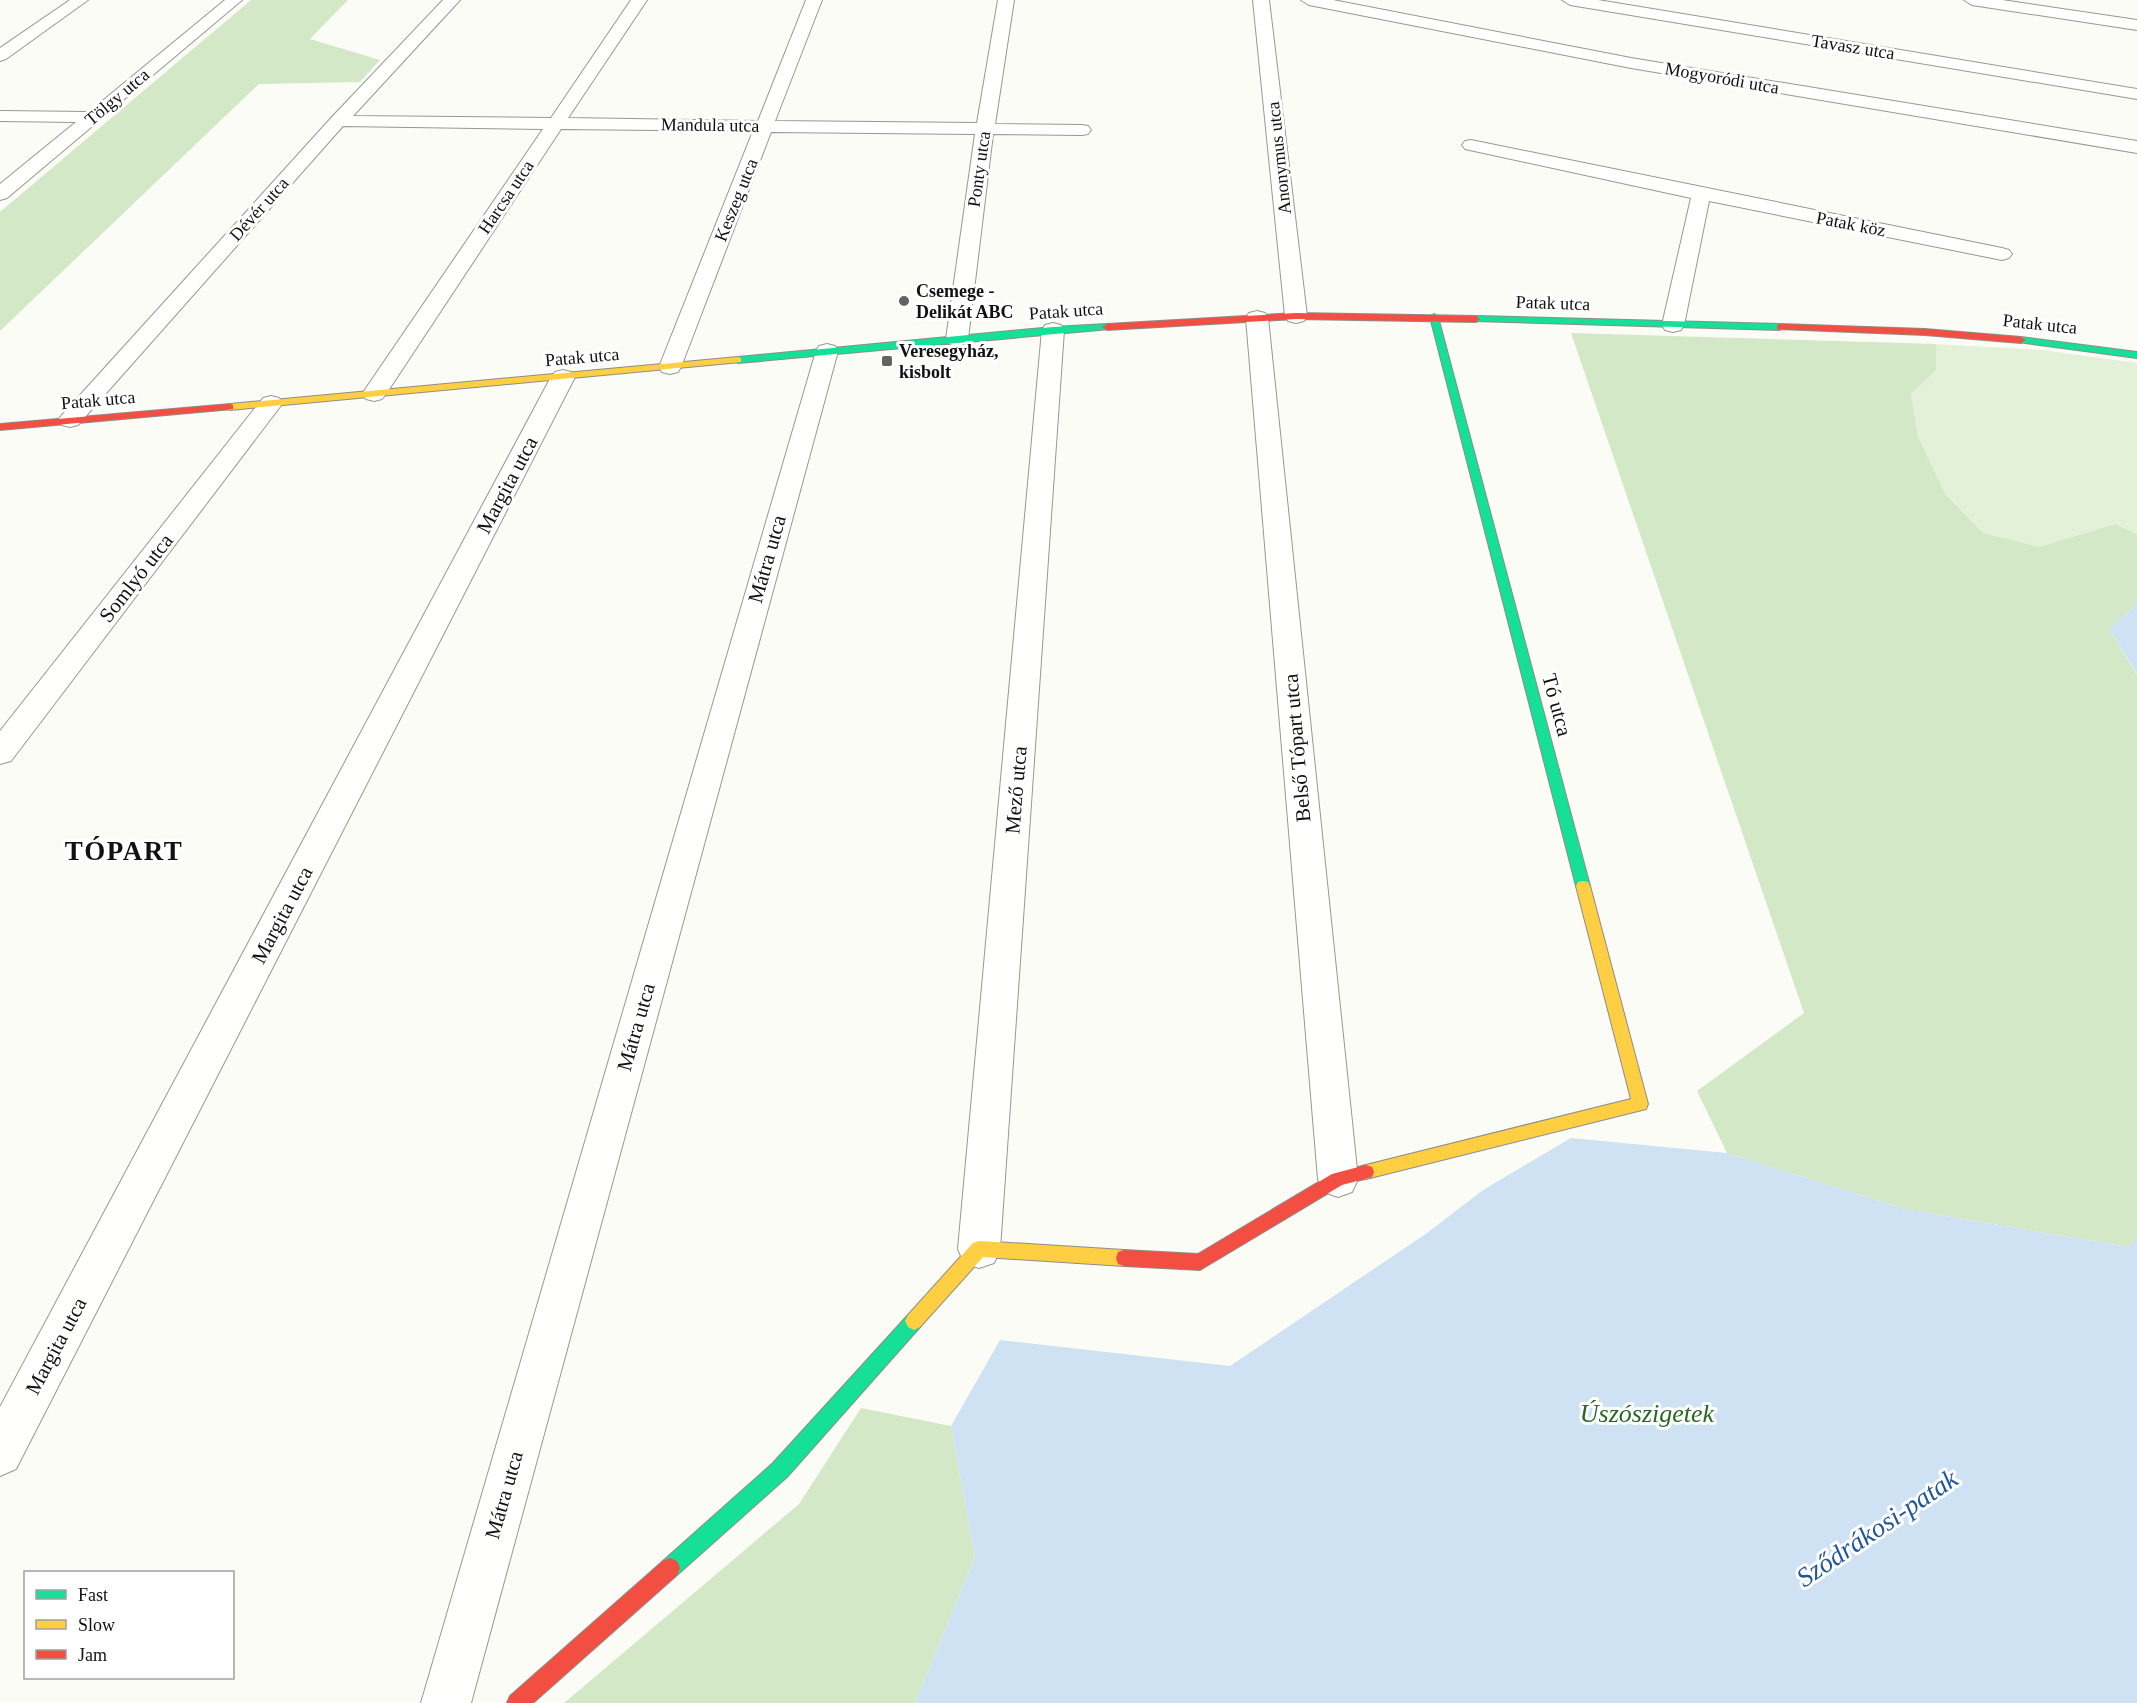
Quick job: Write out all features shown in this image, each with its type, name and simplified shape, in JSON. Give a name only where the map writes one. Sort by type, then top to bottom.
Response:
[{"type":"street","points":[[0,56],[80,0]]},
{"type":"street","name":"Tölgy utca","points":[[0,194],[234,0]]},
{"type":"street","name":"Dévér utca","points":[[70,420],[338,121],[452,0]]},
{"type":"street","name":"Harcsa utca","points":[[374,394],[639,0]]},
{"type":"street","name":"Keszeg utca","points":[[670,367],[814,0]]},
{"type":"street","name":"Ponty utca","points":[[957,339],[985,127],[1006,0]]},
{"type":"street","name":"Anonymus utca","points":[[1261,0],[1296,316]]},
{"type":"street","name":"Mogyoródi utca","points":[[1309,0],[1631,63],[2137,147]]},
{"type":"street","name":"Tavasz utca","points":[[1569,0],[2137,93]]},
{"type":"street","points":[[1972,0],[2137,25]]},
{"type":"street","points":[[0,116],[93,117]]},
{"type":"street","name":"Mandula utca","points":[[338,121],[985,127],[1082,130]]},
{"type":"street","name":"Patak köz","points":[[1471,145],[1701,195],[2002,254]]},
{"type":"street","points":[[1673,325],[1701,195]]},
{"type":"street","name":"Patak utca","points":[[0,427],[563,377],[1053,330],[1296,316],[1434,317],[1925,332],[2040,341],[2137,355]]},
{"type":"street","name":"Tó utca","points":[[1338,1179],[1640,1104],[1434,317]]},
{"type":"street","name":"Belső Tópart utca","points":[[1257,318],[1338,1179]]},
{"type":"street","name":"Mező utca","points":[[979,1249],[1053,330]]},
{"type":"street","name":"Mátra utca","points":[[446,1703],[827,351]]},
{"type":"street","name":"Margita utca","points":[[0,1453],[563,377]]},
{"type":"street","name":"Somlyó utca","points":[[0,753],[271,403]]},
{"type":"street","points":[[518,1703],[780,1470],[979,1249],[1200,1262],[1338,1179]]},
{"type":"green space","points":[[251,0],[348,0],[310,39],[380,60],[360,82],[259,84],[0,331],[0,212]]},
{"type":"green space","points":[[1571,333],[1936,344],[1936,370],[1911,394],[1918,437],[1946,495],[1983,533],[2039,547],[2115,524],[2137,534],[2137,604],[2109,629],[2137,675],[2137,1238],[2128,1247],[1905,1209],[1727,1153],[1697,1091],[1804,1013]]},
{"type":"green space","points":[[1936,344],[2043,350],[2137,363],[2137,534],[2115,524],[2046,545],[2054,639],[2025,544],[1983,533],[1946,495],[1918,437],[1911,394],[1936,370]]},
{"type":"green space","points":[[861,1408],[951,1426],[975,1557],[915,1703],[564,1703],[799,1504]]},
{"type":"water","points":[[2137,604],[2137,674],[2109,629]]},
{"type":"water","name":"Úszószigetek","points":[[1571,1138],[1727,1153],[1905,1209],[2128,1247],[2137,1238],[2137,1703],[915,1703],[975,1557],[951,1426],[1000,1340],[1230,1366],[1427,1233],[1483,1190]]},
{"type":"traffic: fast","points":[[1434,317],[1583,886]]},
{"type":"traffic: fast","points":[[1476,319],[1780,327]]},
{"type":"traffic: fast","points":[[738,360],[1053,330],[1107,327]]},
{"type":"traffic: fast","points":[[2021,340],[2137,355]]},
{"type":"traffic: fast","points":[[670,1568],[780,1470],[914,1321]]},
{"type":"traffic: slow","points":[[230,407],[738,360]]},
{"type":"traffic: slow","points":[[1366,1172],[1640,1104],[1583,886]]},
{"type":"traffic: slow","points":[[914,1321],[979,1249],[1124,1258]]},
{"type":"traffic: jam","points":[[1107,327],[1296,316],[1476,319]]},
{"type":"traffic: jam","points":[[1780,327],[1925,332],[2021,340]]},
{"type":"traffic: jam","points":[[0,427],[230,407]]},
{"type":"traffic: jam","points":[[1124,1258],[1200,1262],[1338,1179],[1366,1172]]},
{"type":"traffic: jam","points":[[517,1703],[670,1568]]},
{"type":"place","name":"Csemege - Delikát ABC","points":[[904,301]]},
{"type":"place","name":"Veresegyház, kisbolt","points":[[887,361]]},
{"type":"district","name":"TÓPART","points":[[124,851]]},
{"type":"water label","name":"Sződrákosi-patak","points":[[1877,1528]]}]
